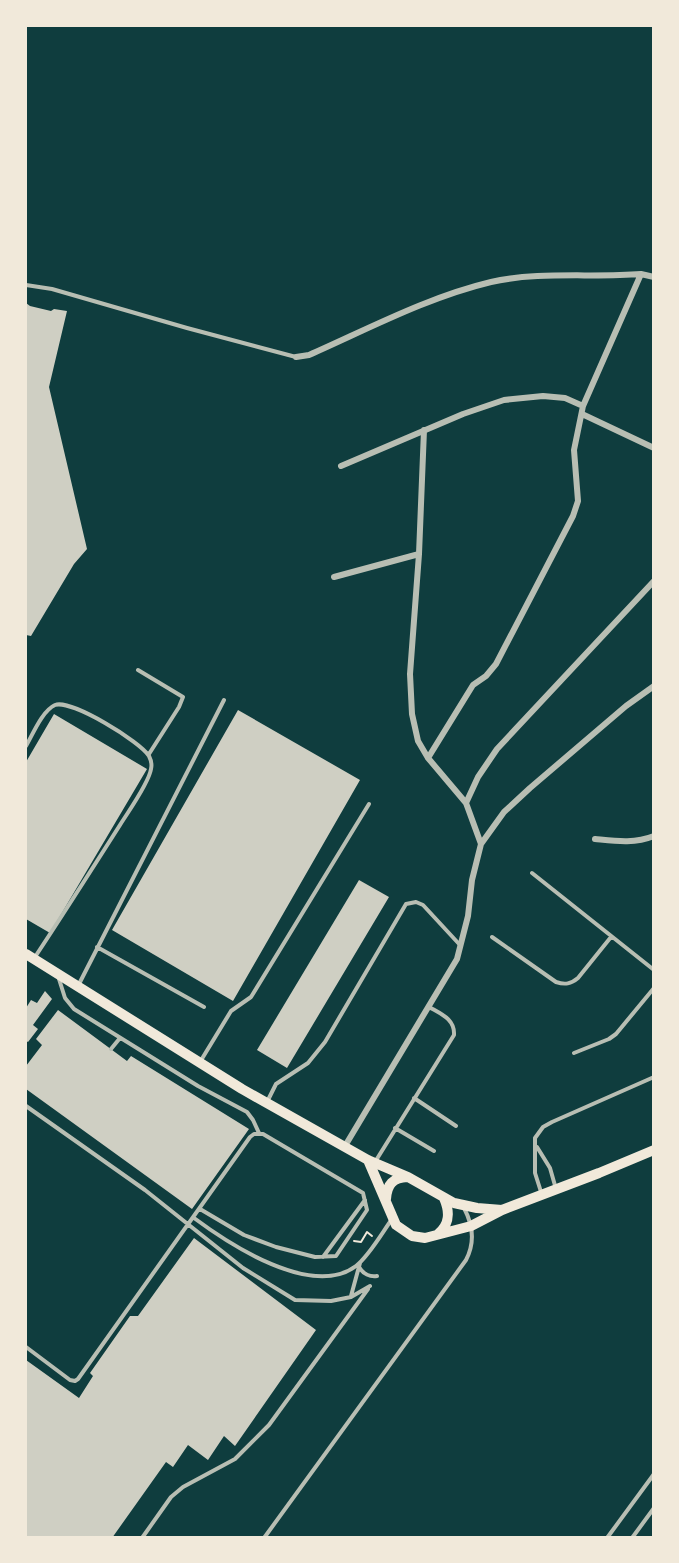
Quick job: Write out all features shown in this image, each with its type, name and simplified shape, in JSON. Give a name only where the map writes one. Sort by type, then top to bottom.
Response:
[{"type":"main road","points":[[30,956],[199,1062],[371,1161],[462,1205],[502,1210]]},
{"type":"main road","points":[[371,1161],[385,1202],[399,1228],[412,1236],[425,1238],[471,1226],[502,1210],[654,1150]]},
{"type":"main road","points":[[385,1202],[390,1183],[397,1178],[408,1177]]},
{"type":"main road","points":[[435,1236],[444,1230],[448,1221],[448,1209],[444,1198]]},
{"type":"street","points":[[429,758],[473,685],[486,676],[496,664],[573,516],[578,501],[574,450],[583,406],[641,274]]},
{"type":"street","points":[[296,357],[309,355],[418,307],[492,282],[532,276],[641,274],[654,277]]},
{"type":"street","points":[[341,466],[463,414],[504,400],[525,396],[543,396],[565,398],[583,406]]},
{"type":"street","points":[[582,414],[654,448]]},
{"type":"street","points":[[424,430],[419,554],[410,674],[412,714],[418,741],[429,758],[466,802],[481,844]]},
{"type":"street","points":[[334,577],[419,554]]},
{"type":"street","points":[[466,802],[478,777],[497,749],[654,581]]},
{"type":"street","points":[[345,1146],[457,958],[468,916],[472,880],[481,844],[504,812],[530,788],[626,706],[654,686]]},
{"type":"street","points":[[595,839],[619,842],[639,841],[654,836]]},
{"type":"lane","points":[[26,285],[52,289],[296,357]]},
{"type":"lane","points":[[138,670],[183,697],[149,754]]},
{"type":"lane","points":[[77,987],[224,700]]},
{"type":"lane","points":[[26,746],[46,712],[53,705],[63,703],[90,713],[149,754],[152,763],[151,772],[130,809],[30,956]]},
{"type":"lane","points":[[199,1062],[231,1011],[251,997],[369,804]]},
{"type":"lane","points":[[531,873],[654,970]]},
{"type":"lane","points":[[267,1102],[276,1084],[308,1063],[325,1042],[406,904],[416,902],[423,905],[460,945]]},
{"type":"lane","points":[[492,937],[556,982],[564,984],[578,978],[611,937]]},
{"type":"lane","points":[[97,947],[204,1007]]},
{"type":"lane","points":[[58,974],[65,998],[74,1009],[247,1112],[259,1133],[363,1193],[367,1210],[336,1256],[323,1257],[276,1247],[244,1235],[200,1209]]},
{"type":"lane","points":[[574,1053],[616,1034],[654,988]]},
{"type":"lane","points":[[371,1161],[395,1128],[454,1035],[449,1019],[429,1007]]},
{"type":"lane","points":[[111,1049],[120,1038]]},
{"type":"lane","points":[[542,1196],[535,1173],[535,1138],[543,1127],[654,1077]]},
{"type":"lane","points":[[414,1098],[456,1126]]},
{"type":"lane","points":[[26,1106],[190,1224],[243,1268],[295,1300],[331,1301],[351,1297],[370,1287],[269,1425],[251,1445],[235,1460],[183,1487],[171,1497],[142,1538]]},
{"type":"lane","points":[[395,1128],[434,1151]]},
{"type":"lane","points":[[26,1347],[70,1380],[78,1379],[250,1137],[259,1133]]},
{"type":"lane","points":[[536,1146],[550,1168],[556,1190]]},
{"type":"lane","points":[[323,1257],[365,1200]]},
{"type":"lane","points":[[264,1538],[466,1260],[471,1245],[471,1226],[462,1205]]},
{"type":"lane","points":[[194,1218],[212,1232],[263,1262],[306,1275],[331,1276],[359,1264],[393,1219]]},
{"type":"lane","points":[[351,1297],[359,1264]]},
{"type":"lane","points":[[359,1264],[362,1272],[372,1277],[377,1276]]},
{"type":"lane","points":[[608,1538],[654,1474]]},
{"type":"lane","points":[[632,1538],[654,1508]]},
{"type":"path","points":[[348,1239],[361,1242],[367,1232],[377,1240]]},
{"type":"path","points":[[348,1239],[352,1244]]},
{"type":"building","points":[[26,303],[51,311],[54,309],[67,311],[49,387],[87,549],[74,564],[31,636],[26,635]]},
{"type":"building","points":[[238,710],[360,780],[233,1001],[112,930]]},
{"type":"building","points":[[54,714],[147,769],[50,933],[26,919],[26,762]]},
{"type":"building","points":[[359,880],[389,897],[287,1068],[257,1050]]},
{"type":"building","points":[[45,991],[52,999],[33,1025],[38,1029],[28,1042],[26,1041],[26,1008],[31,1000],[37,1003]]},
{"type":"building","points":[[58,1010],[127,1061],[131,1056],[249,1129],[192,1209],[26,1089],[26,1066],[42,1045],[36,1039]]},
{"type":"building","points":[[194,1238],[316,1330],[235,1446],[224,1436],[208,1460],[188,1445],[173,1467],[166,1462],[112,1538],[26,1538],[26,1360],[79,1398],[93,1376],[90,1373],[130,1316],[138,1316]]}]
